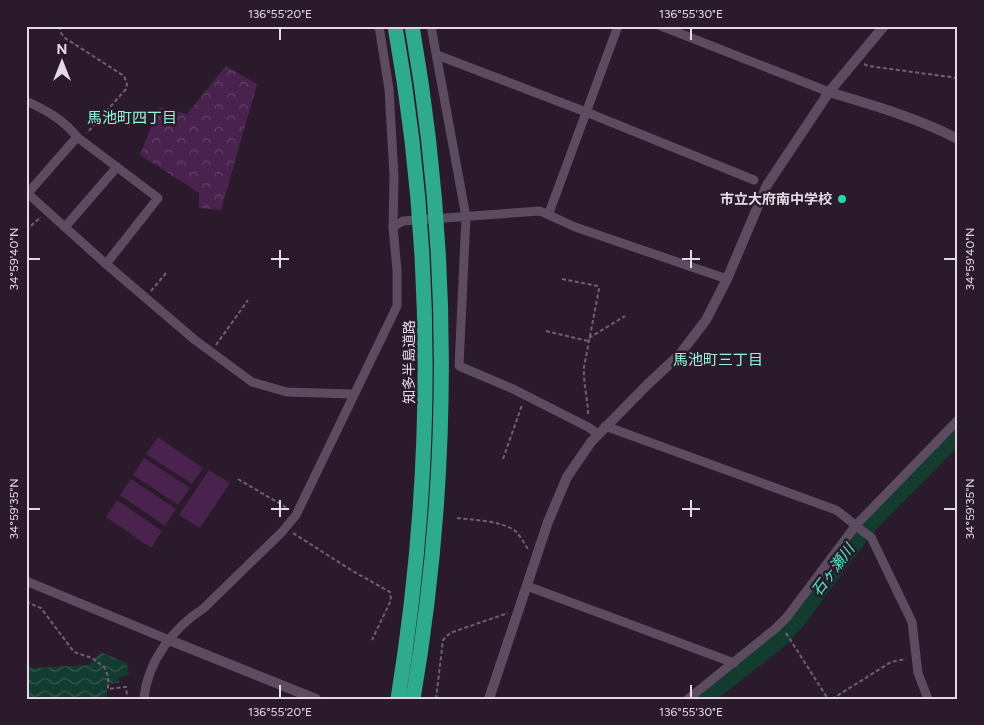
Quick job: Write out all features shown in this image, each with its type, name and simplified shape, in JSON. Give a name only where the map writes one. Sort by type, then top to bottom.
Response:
[{"type":"highway","name":"知多半島道路","points":[[396,26],[420,205],[426,358],[424,462],[417,547],[398,699]]},
{"type":"highway","points":[[412,26],[421,83],[435,203],[441,358],[439,462],[432,548],[413,699]]},
{"type":"street","points":[[144,699],[148,677],[168,640],[189,617],[204,608],[286,527],[296,513],[397,306],[397,270],[393,227],[394,176],[389,89],[378,26]]},
{"type":"street","points":[[431,26],[466,217],[459,366],[525,395],[598,434]]},
{"type":"street","points":[[549,214],[618,26]]},
{"type":"street","points":[[661,26],[829,92],[916,121],[958,139]]},
{"type":"street","points":[[489,699],[548,522],[567,477],[598,434],[694,338],[706,320],[727,279],[767,184],[829,92],[884,26]]},
{"type":"street","points":[[437,55],[586,112],[754,180]]},
{"type":"street","points":[[26,100],[50,112],[72,130],[79,139],[158,198],[106,264]]},
{"type":"street","points":[[79,139],[27,192],[65,228],[211,353],[252,382],[287,392],[353,394]]},
{"type":"street","points":[[65,228],[117,167]]},
{"type":"street","points":[[393,227],[403,221],[540,211],[575,227],[727,279]]},
{"type":"street","points":[[688,699],[776,628],[857,527],[958,420]]},
{"type":"street","points":[[606,426],[836,510],[871,538],[912,622],[918,674],[928,699]]},
{"type":"street","points":[[26,581],[316,699]]},
{"type":"street","points":[[527,586],[734,662]]},
{"type":"path","points":[[59,26],[65,38],[124,76],[127,84],[126,89],[79,139]]},
{"type":"path","points":[[856,59],[868,66],[958,78]]},
{"type":"path","points":[[26,230],[48,212]]},
{"type":"path","points":[[146,298],[166,273]]},
{"type":"path","points":[[562,279],[598,286],[599,289],[583,376],[588,406],[588,427]]},
{"type":"path","points":[[211,353],[248,300]]},
{"type":"path","points":[[546,331],[589,340],[625,316]]},
{"type":"path","points":[[503,460],[525,395]]},
{"type":"path","points":[[238,479],[296,513]]},
{"type":"path","points":[[457,518],[508,528],[514,531],[528,549],[538,552]]},
{"type":"path","points":[[286,527],[351,570],[390,592],[391,600],[372,640]]},
{"type":"path","points":[[26,602],[41,608],[74,652],[92,658],[104,667],[108,676],[108,689],[126,687],[127,695]]},
{"type":"path","points":[[436,699],[443,640],[450,633],[509,613],[518,613]]},
{"type":"path","points":[[789,635],[830,699],[891,662],[916,658]]},
{"type":"green space","points":[[226,66],[257,84],[221,210],[199,208],[199,193],[140,155],[159,107],[187,114]]},
{"type":"green space","points":[[158,437],[203,468],[192,484],[146,454]]},
{"type":"green space","points":[[144,458],[190,488],[178,505],[133,475]]},
{"type":"green space","points":[[209,470],[230,483],[200,528],[179,515]]},
{"type":"green space","points":[[131,479],[176,509],[165,526],[120,495]]},
{"type":"green space","points":[[117,500],[162,531],[151,548],[106,517]]},
{"type":"water","points":[[100,652],[127,663],[129,676],[119,677],[119,683],[107,684],[107,699],[26,699],[26,665],[33,668],[89,665]]},
{"type":"waterway","name":"石ヶ瀬川","points":[[701,699],[779,638],[793,623],[864,528],[958,432]]},
{"type":"place","name":"市立大府南中学校","points":[[842,199]]},
{"type":"district","name":"馬池町四丁目","points":[[132,118]]},
{"type":"district","name":"馬池町三丁目","points":[[718,360]]}]
